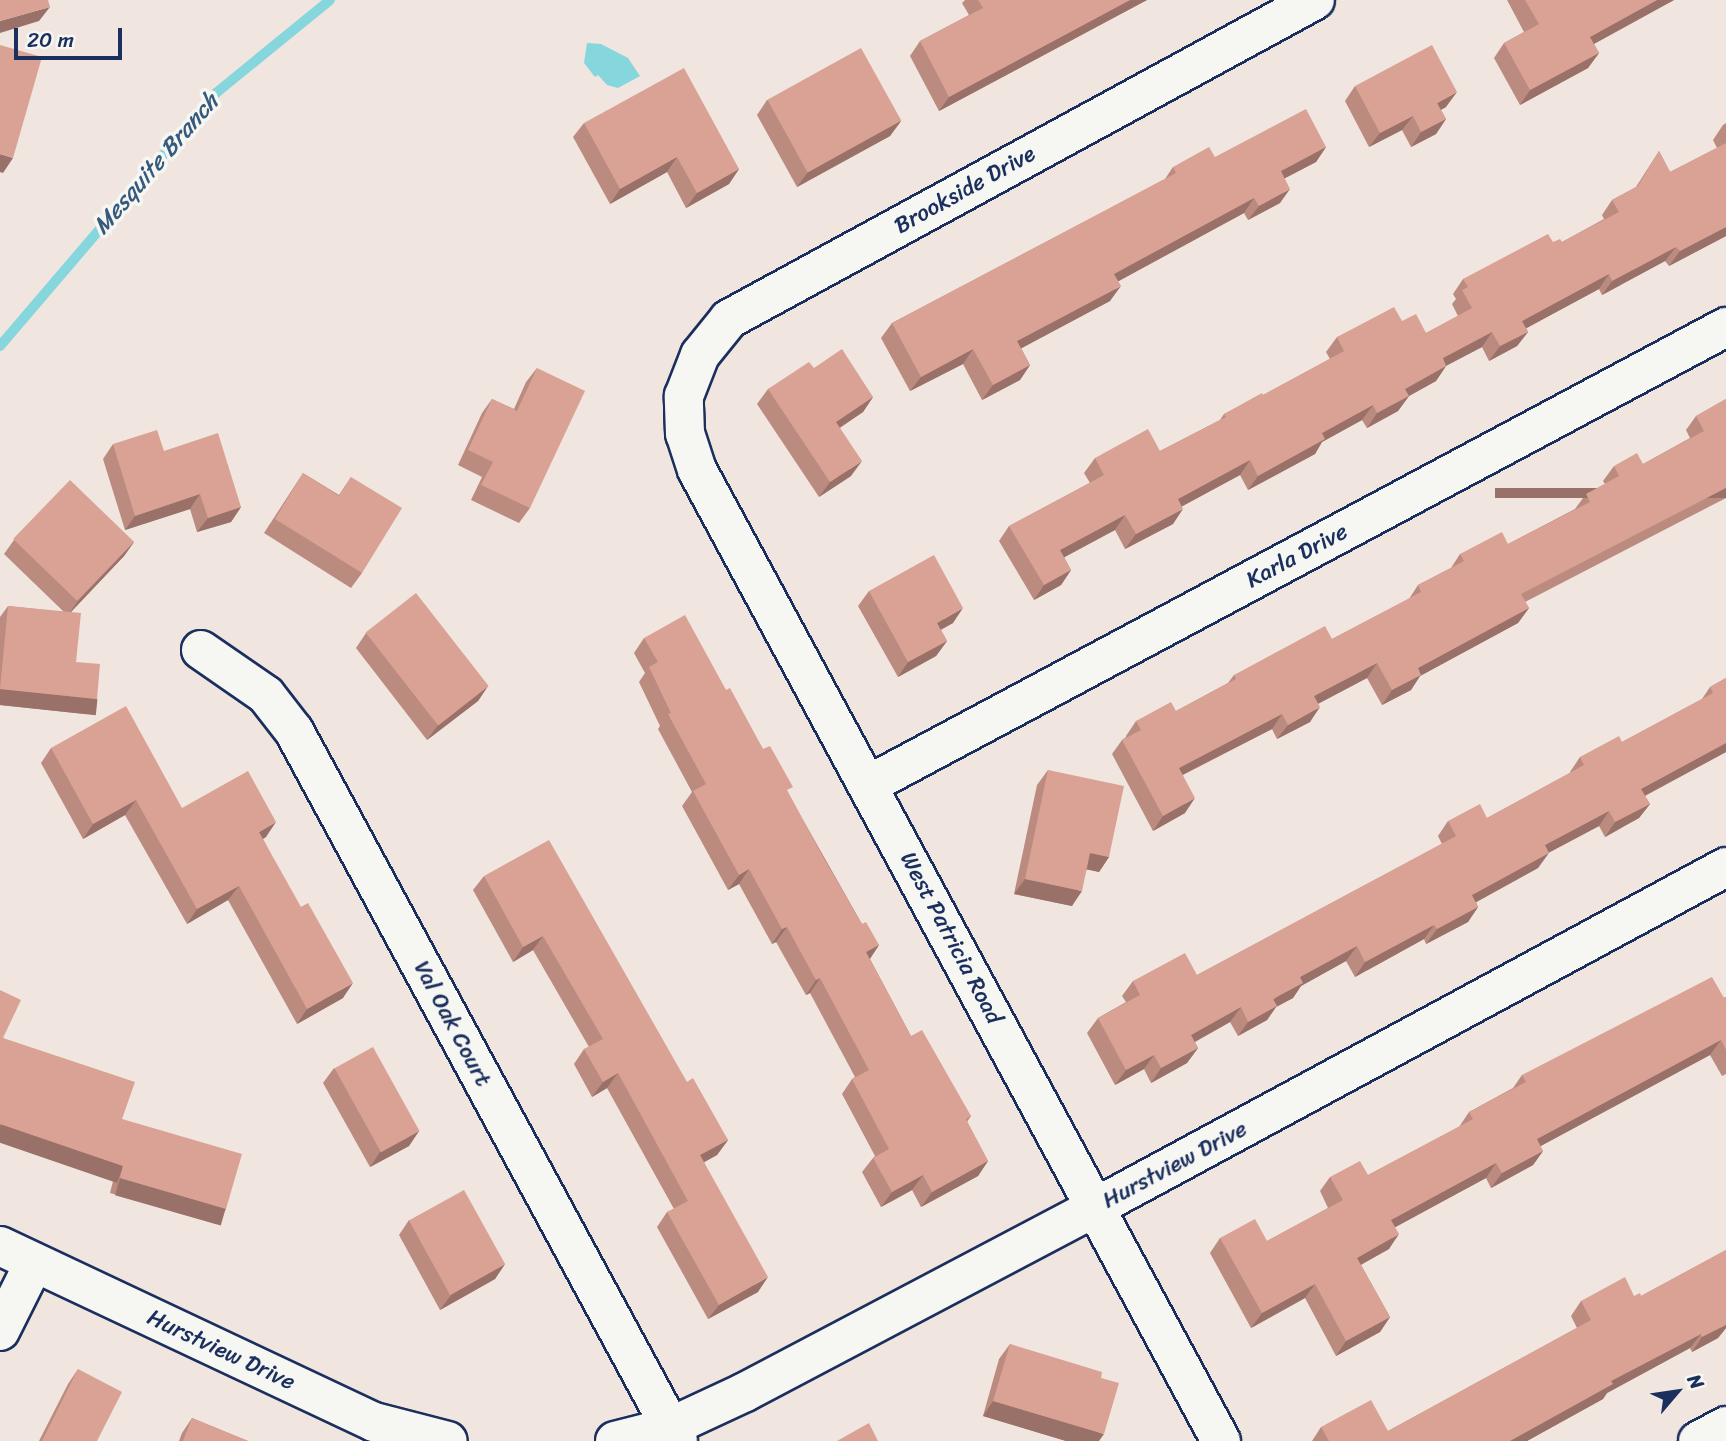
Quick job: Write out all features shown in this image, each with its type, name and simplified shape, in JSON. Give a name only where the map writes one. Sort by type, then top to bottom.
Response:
[{"type":"street","name":"Brookside Drive","points":[[685,434],[684,396],[700,355],[729,319],[1315,0]]},
{"type":"street","name":"Karla Drive","points":[[868,785],[1726,327]]},
{"type":"street","name":"West Patricia Road","points":[[685,434],[697,470],[1220,1441]]},
{"type":"street","name":"Val Oak Court","points":[[201,650],[267,695],[294,731],[674,1434]]},
{"type":"street","name":"Hurstview Drive","points":[[615,1441],[674,1434],[745,1392],[1096,1208],[1726,867]]},
{"type":"street","name":"Hurstview Drive","points":[[0,1246],[374,1422],[448,1441]]},
{"type":"street","points":[[0,1331],[34,1263]]},
{"type":"street","points":[[1698,1441],[1726,1426]]},
{"type":"water","points":[[587,43],[601,44],[628,58],[640,76],[618,88],[607,85],[598,75],[595,77],[584,63]]},
{"type":"building","points":[[0,0],[48,0],[50,7],[0,21]]},
{"type":"building","points":[[978,0],[1130,0],[949,97],[920,41],[983,8]]},
{"type":"building","points":[[1525,0],[1657,0],[1590,37],[1599,53],[1530,90],[1504,43],[1539,24]]},
{"type":"building","points":[[0,45],[42,57],[13,158],[0,154]]},
{"type":"building","points":[[1432,45],[1457,92],[1437,103],[1446,119],[1421,132],[1413,116],[1380,133],[1355,86]]},
{"type":"building","points":[[861,48],[901,121],[808,172],[767,100]]},
{"type":"building","points":[[684,68],[739,169],[697,193],[677,157],[620,189],[584,123]]},
{"type":"building","points":[[1306,109],[1326,147],[1281,171],[1290,189],[1259,206],[1254,198],[1114,274],[1121,286],[1017,341],[1030,365],[993,385],[973,349],[921,377],[892,323],[1176,173],[1173,167],[1209,147],[1215,157]]},
{"type":"building","points":[[1726,143],[1726,227],[1680,251],[1676,247],[1612,281],[1609,274],[1522,321],[1528,332],[1500,346],[1492,332],[1443,358],[1446,366],[1405,389],[1409,396],[1377,413],[1373,405],[1322,433],[1325,439],[1258,476],[1250,460],[1178,499],[1183,509],[1136,534],[1125,515],[1060,550],[1071,570],[1044,585],[1009,526],[1104,475],[1095,458],[1148,429],[1160,451],[1226,417],[1224,414],[1262,393],[1263,395],[1344,351],[1337,337],[1394,307],[1402,321],[1416,314],[1426,333],[1472,308],[1462,290],[1468,287],[1463,279],[1548,234],[1553,242],[1560,239],[1562,242],[1619,212],[1612,200],[1638,186],[1659,151],[1670,172]]},
{"type":"building","points":[[842,349],[873,397],[836,422],[862,461],[830,482],[768,389],[809,362],[814,368]]},
{"type":"building","points":[[537,368],[585,391],[530,508],[481,485],[493,462],[468,450],[492,399],[517,411]]},
{"type":"building","points":[[1726,399],[1726,488],[1521,594],[1529,608],[1418,668],[1421,675],[1392,690],[1377,663],[1314,696],[1320,707],[1288,725],[1282,714],[1179,768],[1195,798],[1163,816],[1122,740],[1141,730],[1136,721],[1171,702],[1176,711],[1236,679],[1234,675],[1325,626],[1332,639],[1421,592],[1418,585],[1464,561],[1460,554],[1502,532],[1508,544],[1590,502],[1586,494],[1619,476],[1614,466],[1637,453],[1643,464],[1704,431],[1696,416]]},
{"type":"building","points":[[157,430],[164,451],[218,433],[241,507],[208,518],[200,494],[135,516],[113,444]]},
{"type":"building","points":[[303,473],[339,496],[351,477],[402,508],[362,573],[275,519]]},
{"type":"building","points":[[70,480],[134,542],[77,601],[13,539]]},
{"type":"building","points":[[934,555],[963,608],[937,623],[947,641],[908,662],[869,591]]},
{"type":"building","points":[[416,593],[489,686],[438,725],[366,632]]},
{"type":"building","points":[[8,606],[81,613],[76,662],[100,664],[97,699],[0,689]]},
{"type":"building","points":[[685,615],[726,690],[730,688],[763,749],[770,746],[793,787],[787,790],[823,857],[862,924],[866,922],[879,945],[866,952],[911,1036],[922,1030],[971,1116],[966,1119],[988,1161],[932,1192],[923,1175],[892,1192],[873,1158],[889,1149],[852,1079],[869,1070],[820,978],[816,980],[787,927],[782,929],[749,869],[739,875],[693,791],[706,784],[668,714],[671,713],[649,667],[658,662],[644,638]]},
{"type":"building","points":[[1726,678],[1726,743],[1641,789],[1650,804],[1615,822],[1609,811],[1545,845],[1549,853],[1472,895],[1478,907],[1437,929],[1434,925],[1365,962],[1357,946],[1300,977],[1303,983],[1273,999],[1277,1006],[1248,1022],[1241,1007],[1191,1035],[1198,1048],[1161,1068],[1154,1055],[1126,1070],[1098,1018],[1140,995],[1133,981],[1185,953],[1197,975],[1456,836],[1448,821],[1480,804],[1487,818],[1584,765],[1580,757],[1619,736],[1622,742],[1713,693],[1710,687]]},
{"type":"building","points":[[126,706],[182,808],[248,771],[276,822],[259,832],[301,907],[308,903],[353,983],[307,1009],[239,886],[197,909],[136,800],[93,824],[51,748]]},
{"type":"building","points":[[1048,770],[1124,786],[1109,857],[1090,853],[1082,891],[1025,879]]},
{"type":"building","points":[[549,840],[687,1082],[693,1078],[728,1140],[700,1155],[768,1277],[719,1305],[667,1212],[688,1201],[618,1073],[603,1082],[584,1049],[603,1039],[543,936],[523,947],[484,876]]},
{"type":"building","points":[[1712,977],[1724,998],[1726,997],[1726,1050],[1721,1040],[1537,1139],[1543,1151],[1502,1173],[1496,1163],[1391,1220],[1399,1234],[1357,1258],[1390,1317],[1346,1341],[1315,1284],[1262,1313],[1220,1238],[1255,1219],[1267,1241],[1343,1200],[1330,1177],[1360,1161],[1368,1175],[1473,1119],[1469,1112],[1526,1082],[1522,1075]]},
{"type":"building","points":[[0,990],[21,1000],[3,1038],[135,1082],[122,1119],[242,1154],[226,1209],[120,1178],[123,1166],[0,1124]]},
{"type":"building","points":[[373,1047],[420,1131],[381,1152],[335,1068]]},
{"type":"building","points":[[464,1190],[505,1264],[450,1295],[409,1221]]},
{"type":"building","points":[[1726,1250],[1726,1325],[1702,1337],[1701,1334],[1611,1381],[1613,1384],[1510,1441],[1329,1441],[1321,1427],[1371,1400],[1388,1431],[1591,1320],[1581,1301],[1625,1277],[1634,1296],[1640,1293],[1641,1296]]},
{"type":"building","points":[[1010,1344],[1102,1372],[1101,1378],[1119,1383],[1104,1434],[993,1401]]},
{"type":"building","points":[[78,1369],[122,1392],[97,1441],[42,1441]]},
{"type":"building","points":[[192,1418],[248,1441],[183,1441]]},
{"type":"building","points":[[869,1423],[878,1441],[837,1441]]},
{"type":"waterway","name":"Mesquite Branch","points":[[0,346],[216,93],[330,0]]}]
